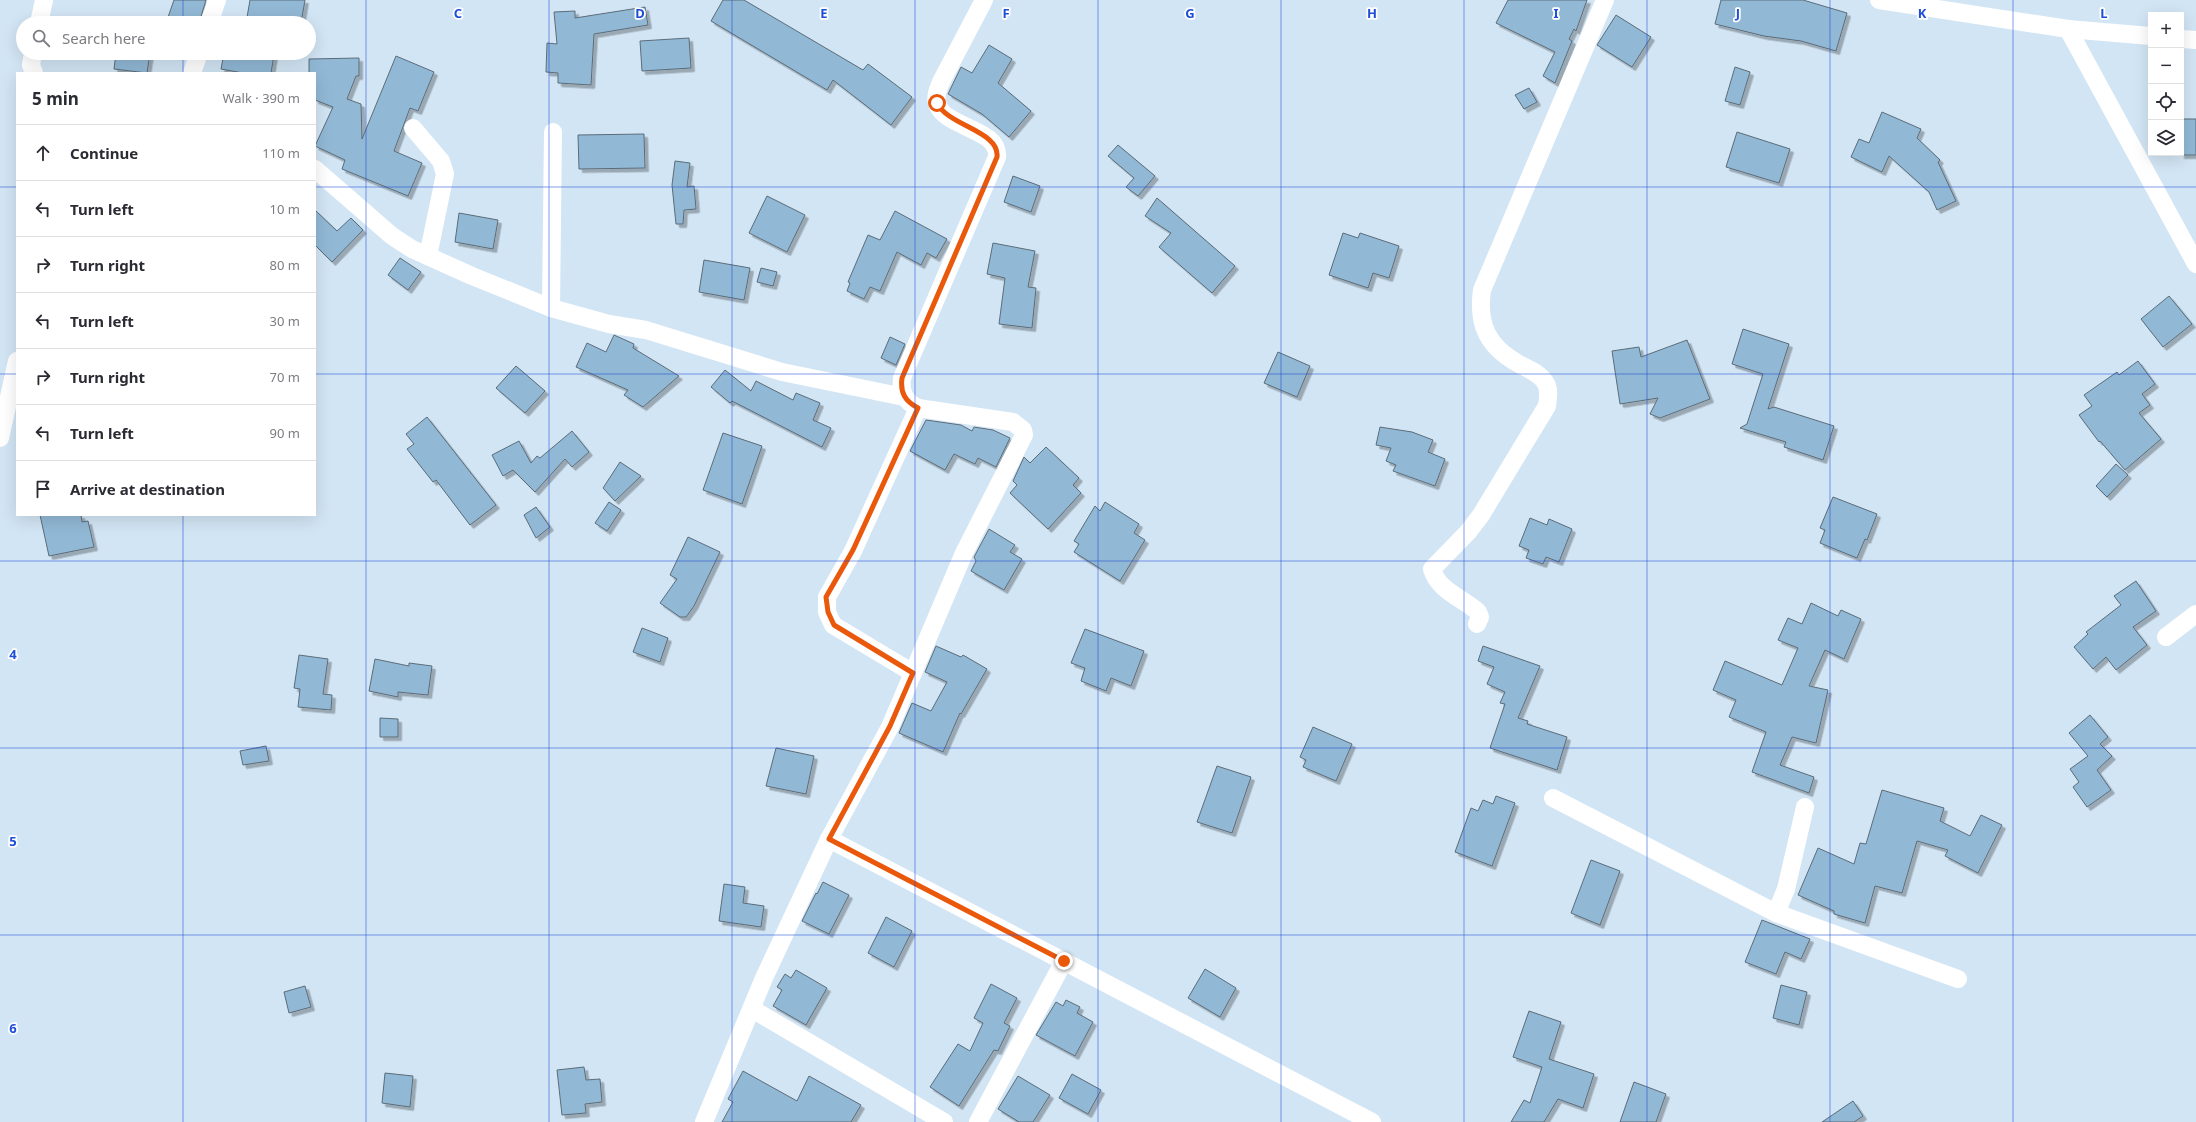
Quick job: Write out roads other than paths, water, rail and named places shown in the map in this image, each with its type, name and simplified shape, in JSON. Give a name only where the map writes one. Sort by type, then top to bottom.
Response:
[{"type":"street","points":[[41,16],[44,0]]},
{"type":"street","points":[[211,16],[217,0]]},
{"type":"street","points":[[704,1122],[752,1009],[829,839],[890,726],[964,552],[1024,435],[1023,430],[1013,422],[918,408],[909,403],[904,397],[901,387],[902,378],[997,157],[998,152],[991,141],[949,117],[941,111],[937,103],[937,92],[941,82],[984,0]]},
{"type":"street","points":[[1477,624],[1480,617],[1478,612],[1443,587],[1434,577],[1432,569],[1468,532],[1481,515],[1547,406],[1549,394],[1546,382],[1537,374],[1517,363],[1495,344],[1485,331],[1481,320],[1480,306],[1482,290],[1605,0]]},
{"type":"street","points":[[1879,0],[2068,29],[2148,36]]},
{"type":"street","points":[[2068,29],[2196,264]]},
{"type":"street","points":[[2184,39],[2196,40]]},
{"type":"street","points":[[32,60],[31,65],[34,72]]},
{"type":"street","points":[[192,72],[197,60]]},
{"type":"street","points":[[413,128],[441,161],[445,174],[428,256]]},
{"type":"street","points":[[551,308],[553,132]]},
{"type":"street","points":[[316,170],[392,236],[428,256],[551,308],[609,324],[646,330],[782,372],[904,397]]},
{"type":"street","points":[[0,438],[16,366]]},
{"type":"street","points":[[913,673],[834,625],[828,612],[826,597],[853,550],[918,408]]},
{"type":"street","points":[[2166,637],[2196,614]]},
{"type":"street","points":[[1553,798],[1776,913],[1958,979]]},
{"type":"street","points":[[1776,913],[1786,889],[1806,807]]},
{"type":"street","points":[[829,839],[1372,1122]]},
{"type":"street","points":[[978,1122],[1064,961]]},
{"type":"street","points":[[752,1009],[944,1122]]}]
